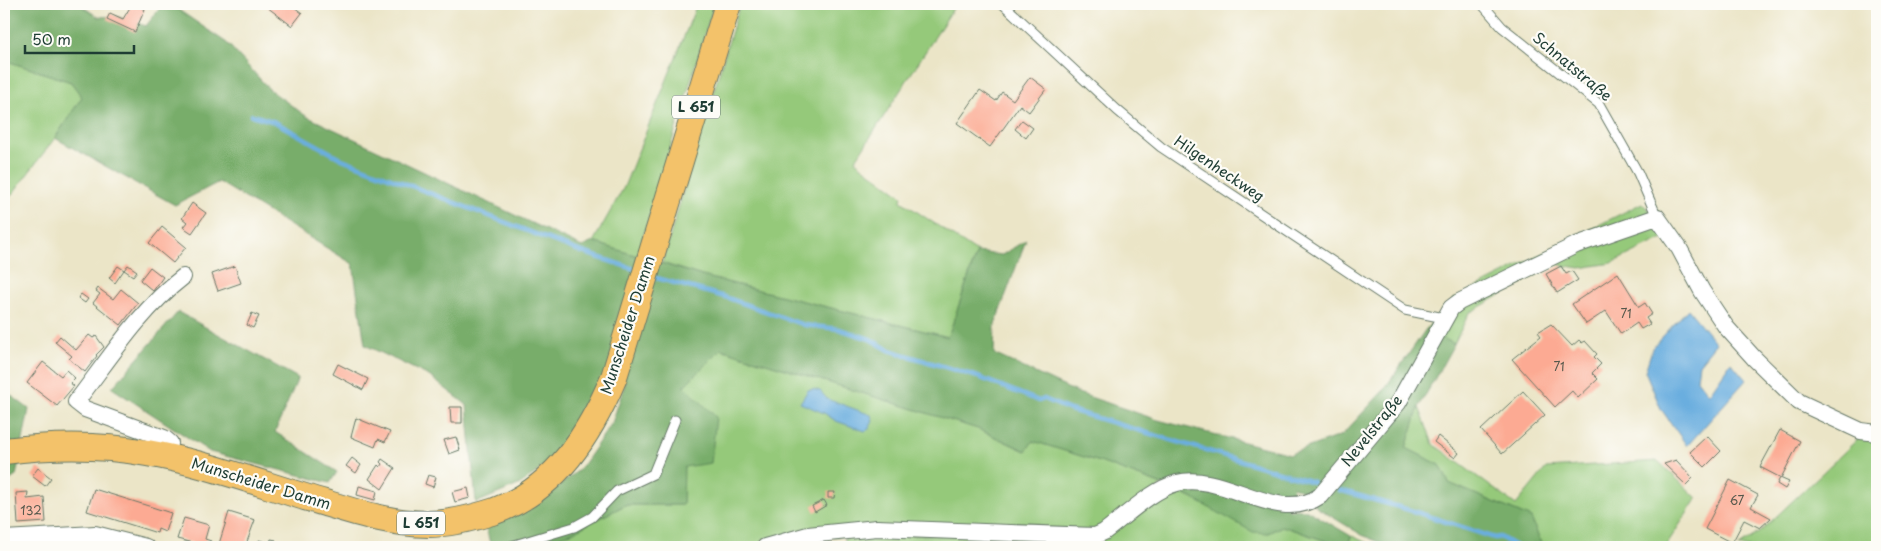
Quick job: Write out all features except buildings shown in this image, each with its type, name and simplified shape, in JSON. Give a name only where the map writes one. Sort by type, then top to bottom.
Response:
[{"type":"main road","name":"Munscheider Damm","points":[[4,451],[61,446],[104,447],[168,458],[354,512],[412,523],[447,523],[478,517],[504,508],[528,494],[562,467],[587,434],[614,377],[728,4]]},
{"type":"street","name":"Nevelstraße","points":[[765,547],[808,535],[878,528],[1095,536],[1104,532],[1161,490],[1187,481],[1209,482],[1287,506],[1309,503],[1320,496],[1398,403],[1444,318],[1459,302],[1568,249],[1657,217]]},
{"type":"street","points":[[1657,217],[1679,248],[1702,291],[1726,327],[1799,402],[1860,431],[1877,432]]},
{"type":"street","points":[[168,458],[170,443],[164,438],[85,409],[76,402],[146,312],[169,288],[183,277]]},
{"type":"street","points":[[4,539],[95,534],[146,547]]},
{"type":"lane","name":"Hilgenheckweg","points":[[1003,4],[1117,110],[1161,147],[1404,310],[1444,318]]},
{"type":"lane","name":"Schnatstraße","points":[[1482,4],[1502,27],[1599,104],[1641,178],[1657,217]]},
{"type":"lane","points":[[508,547],[574,527],[592,517],[617,491],[653,474],[675,420]]},
{"type":"green space","points":[[4,4],[79,4],[98,17],[116,16],[146,26],[163,4],[170,4],[227,43],[270,90],[306,116],[582,247],[593,242],[702,276],[948,337],[977,252],[1002,255],[1026,240],[995,324],[994,354],[1078,393],[1158,420],[1290,454],[1342,435],[1383,391],[1426,329],[1454,344],[1419,407],[1406,448],[1440,465],[1449,483],[1531,518],[1542,546],[1546,547],[1390,547],[1362,535],[1316,507],[1311,493],[1293,487],[1287,509],[1307,510],[1351,536],[1348,545],[1338,545],[1282,526],[1268,533],[1253,532],[1179,491],[1100,462],[1033,441],[1026,451],[978,429],[721,349],[684,386],[716,417],[711,463],[684,467],[683,505],[625,505],[571,533],[521,547],[491,547],[486,528],[535,505],[580,469],[612,423],[626,381],[594,397],[557,456],[523,483],[476,503],[467,405],[429,376],[365,345],[353,264],[219,182],[175,205],[55,138],[82,97],[71,82],[4,60]]},
{"type":"green space","points":[[697,4],[714,4],[637,256],[593,242],[624,187]]},
{"type":"green space","points":[[740,4],[956,4],[855,161],[902,196],[901,201],[977,252],[948,337],[702,276],[662,263]]},
{"type":"green space","points":[[4,60],[71,82],[82,97],[55,138],[4,205]]},
{"type":"green space","points":[[1642,203],[1656,218],[1665,237],[1612,263],[1580,268],[1555,264],[1469,313],[1454,344],[1426,329],[1454,299]]},
{"type":"green space","points":[[178,312],[298,378],[275,432],[337,472],[330,483],[210,452],[112,388]]},
{"type":"green space","points":[[721,349],[978,429],[1025,451],[1033,441],[1100,462],[1162,485],[1092,533],[784,537],[746,547],[521,547],[571,533],[625,505],[683,505],[684,386]]},
{"type":"green space","points":[[4,390],[29,409],[16,476],[4,484]]},
{"type":"green space","points":[[1419,407],[1433,444],[1516,505],[1546,468],[1658,461],[1697,498],[1665,547],[1542,546],[1531,518],[1449,483],[1440,465],[1406,448]]},
{"type":"green space","points":[[1861,436],[1877,438],[1877,547],[1738,547],[1761,531]]},
{"type":"green space","points":[[1169,488],[1268,533],[1282,526],[1338,545],[1347,545],[1352,536],[1376,547],[845,547],[844,538],[877,531],[1097,541]]},
{"type":"water","points":[[1688,309],[1716,343],[1699,364],[1697,379],[1709,394],[1731,362],[1746,380],[1687,446],[1661,409],[1645,371],[1653,347]]},
{"type":"water","points":[[808,390],[820,391],[827,399],[871,415],[873,421],[869,429],[865,431],[836,421],[824,413],[800,403]]},
{"type":"waterway","points":[[252,115],[275,122],[342,159],[579,251],[637,270]]},
{"type":"waterway","points":[[653,277],[725,297],[804,325],[839,329],[870,339],[889,350],[978,377],[1039,401],[1044,399],[1070,410],[1313,482]]},
{"type":"waterway","points":[[1339,490],[1413,511],[1495,538],[1500,537],[1517,547]]}]
